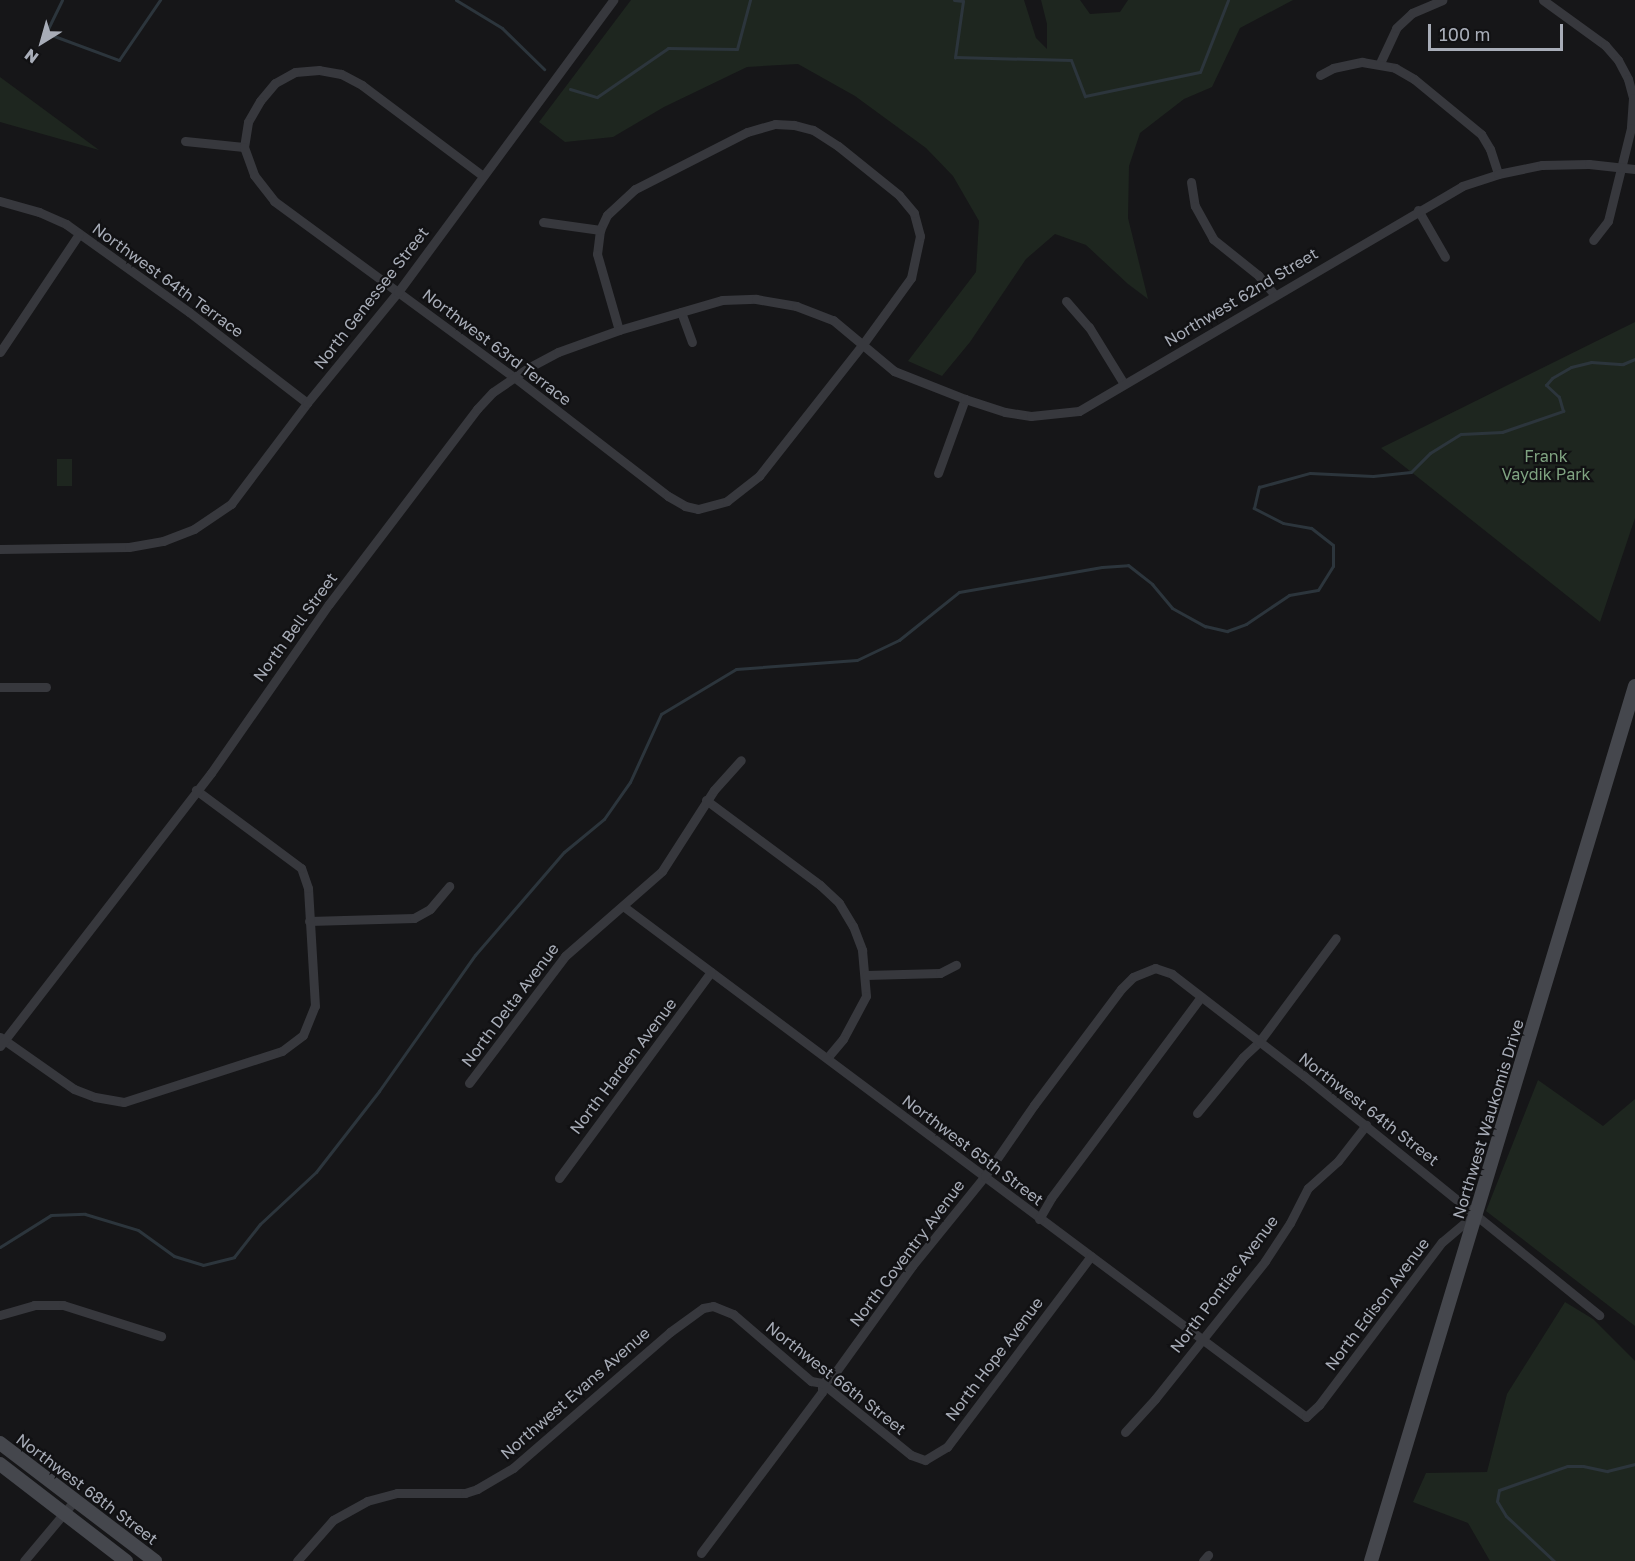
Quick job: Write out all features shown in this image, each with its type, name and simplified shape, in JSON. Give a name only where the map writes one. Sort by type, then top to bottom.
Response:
[{"type":"main road","name":"Northwest Waukomis Drive","points":[[1371,1561],[1635,686]]},
{"type":"main road","name":"Northwest 68th Street","points":[[0,1443],[155,1561]]},
{"type":"main road","name":"Northwest 68th Street","points":[[0,1464],[126,1561]]},
{"type":"street","name":"North Genessee Street","points":[[0,549],[108,547],[163,542],[214,518],[241,494],[307,403],[398,292],[613,0]]},
{"type":"street","points":[[1380,63],[1396,28],[1412,14],[1442,0]]},
{"type":"street","points":[[1543,0],[1605,45],[1618,60],[1628,79],[1633,98],[1634,117],[1608,221],[1593,240]]},
{"type":"street","points":[[1320,75],[1333,68],[1362,62],[1380,63],[1414,79],[1480,134],[1490,149],[1498,174]]},
{"type":"street","points":[[185,141],[244,147],[248,122],[275,83],[295,72],[319,70],[341,74],[362,85],[483,176]]},
{"type":"street","name":"Northwest 63rd Terrace","points":[[244,147],[254,175],[267,194],[685,506],[698,508],[727,501],[759,476],[863,344],[911,278],[920,236],[914,213],[899,195],[838,146],[813,130],[794,125],[775,124],[747,132],[635,189],[607,215],[600,230]]},
{"type":"street","name":"Northwest 62nd Street","points":[[1079,411],[1274,294],[1462,186],[1498,174],[1564,164],[1635,169]]},
{"type":"street","points":[[1191,182],[1195,206],[1201,222],[1213,238],[1263,280],[1274,294]]},
{"type":"street","name":"Northwest 64th Terrace","points":[[0,201],[39,212],[79,234],[189,312],[307,403]]},
{"type":"street","points":[[1418,210],[1445,256]]},
{"type":"street","points":[[543,222],[600,230],[597,254],[619,330]]},
{"type":"street","points":[[0,352],[79,234]]},
{"type":"street","name":"North Bell Street","points":[[1,1041],[211,773],[329,604],[477,408],[514,377],[558,352],[619,330],[722,300],[776,301],[833,320],[894,371],[965,399],[1005,412],[1031,416],[1079,411]]},
{"type":"street","points":[[1066,301],[1084,320],[1124,384]]},
{"type":"street","points":[[681,312],[692,342]]},
{"type":"street","points":[[938,473],[965,399]]},
{"type":"street","points":[[0,687],[46,687]]},
{"type":"street","name":"North Delta Avenue","points":[[469,1083],[561,961],[579,942],[662,871],[706,800],[741,760]]},
{"type":"street","points":[[1,1041],[74,1089],[94,1097],[124,1102],[282,1051],[303,1035],[315,1006],[308,888],[302,868],[196,790]]},
{"type":"street","points":[[706,800],[830,894],[846,914],[856,932],[866,975],[866,996],[843,1039],[827,1058]]},
{"type":"street","points":[[309,921],[414,918],[430,909],[449,886]]},
{"type":"street","name":"Northwest 65th Street","points":[[623,906],[1306,1417]]},
{"type":"street","points":[[1197,1113],[1243,1057],[1259,1042],[1336,938]]},
{"type":"street","points":[[866,975],[940,973],[956,965]]},
{"type":"street","name":"Northwest 64th Street","points":[[1140,973],[1155,968],[1172,974],[1366,1125],[1599,1315]]},
{"type":"street","name":"North Harden Avenue","points":[[559,1178],[711,972]]},
{"type":"street","name":"North Coventry Avenue","points":[[701,1553],[822,1392],[822,1383],[832,1377],[912,1266],[985,1176],[1034,1105],[1121,989],[1140,973]]},
{"type":"street","points":[[1040,1219],[1052,1198],[1201,997]]},
{"type":"street","name":"North Pontiac Avenue","points":[[1125,1432],[1265,1261],[1290,1223],[1308,1188],[1338,1161],[1366,1125]]},
{"type":"street","name":"North Edison Avenue","points":[[1306,1417],[1318,1405],[1442,1242],[1476,1213]]},
{"type":"street","name":"North Hope Avenue","points":[[911,1455],[925,1460],[947,1447],[1091,1257]]},
{"type":"street","points":[[0,1315],[34,1305],[63,1305],[161,1336]]},
{"type":"street","name":"Northwest 66th Street","points":[[712,1306],[733,1314],[811,1381],[822,1383],[911,1455]]},
{"type":"street","name":"Northwest Evans Avenue","points":[[297,1561],[333,1520],[367,1501],[396,1493],[465,1492],[477,1489],[513,1468],[669,1332],[703,1308],[712,1306]]},
{"type":"street","points":[[24,1561],[75,1500]]},
{"type":"green space","points":[[631,0],[1024,0],[1036,38],[1047,49],[1047,24],[1041,0],[1080,0],[1090,14],[1120,12],[1128,0],[1293,0],[1240,28],[1212,87],[1184,99],[1140,133],[1129,166],[1128,218],[1148,299],[1128,284],[1086,245],[1055,234],[1026,259],[970,342],[942,376],[908,361],[976,272],[979,221],[953,176],[926,148],[855,96],[798,64],[747,67],[664,107],[613,137],[565,142],[539,122]]},
{"type":"green space","points":[[0,77],[99,150],[0,122]]},
{"type":"green space","name":"Frank Vaydik Park","points":[[1635,322],[1635,518],[1600,622],[1381,448]]},
{"type":"green space","points":[[57,459],[72,459],[72,486],[57,486]]},
{"type":"green space","points":[[1538,1080],[1603,1126],[1635,1099],[1635,1326],[1486,1211]]},
{"type":"green space","points":[[1565,1302],[1593,1319],[1635,1361],[1635,1561],[1490,1561],[1468,1523],[1413,1502],[1426,1473],[1487,1472],[1507,1394]]},
{"type":"waterway","points":[[62,0],[46,33],[119,60],[160,0]]},
{"type":"waterway","points":[[456,0],[502,28],[544,69]]},
{"type":"waterway","points":[[570,89],[597,97],[668,48],[737,49],[750,0]]},
{"type":"waterway","points":[[954,0],[963,1],[955,57],[1071,60],[1085,96],[1200,72],[1228,0]]},
{"type":"waterway","points":[[0,1247],[51,1215],[85,1214],[138,1230],[174,1256],[203,1265],[234,1257],[260,1224],[316,1172],[379,1091],[475,955],[564,852],[604,819],[630,782],[661,714],[736,669],[857,660],[899,640],[959,592],[1102,567],[1128,565],[1152,584],[1172,608],[1205,626],[1227,631],[1246,624],[1289,595],[1318,590],[1333,566],[1333,545],[1311,528],[1283,523],[1254,508],[1259,487],[1310,473],[1373,476],[1411,472],[1430,453],[1461,434],[1502,432],[1563,411],[1559,397],[1546,385],[1552,378],[1571,367],[1591,362],[1623,364],[1635,359]]},
{"type":"waterway","points":[[1554,1561],[1506,1516],[1497,1501],[1499,1490],[1567,1466],[1583,1466],[1607,1471],[1635,1464]]}]
